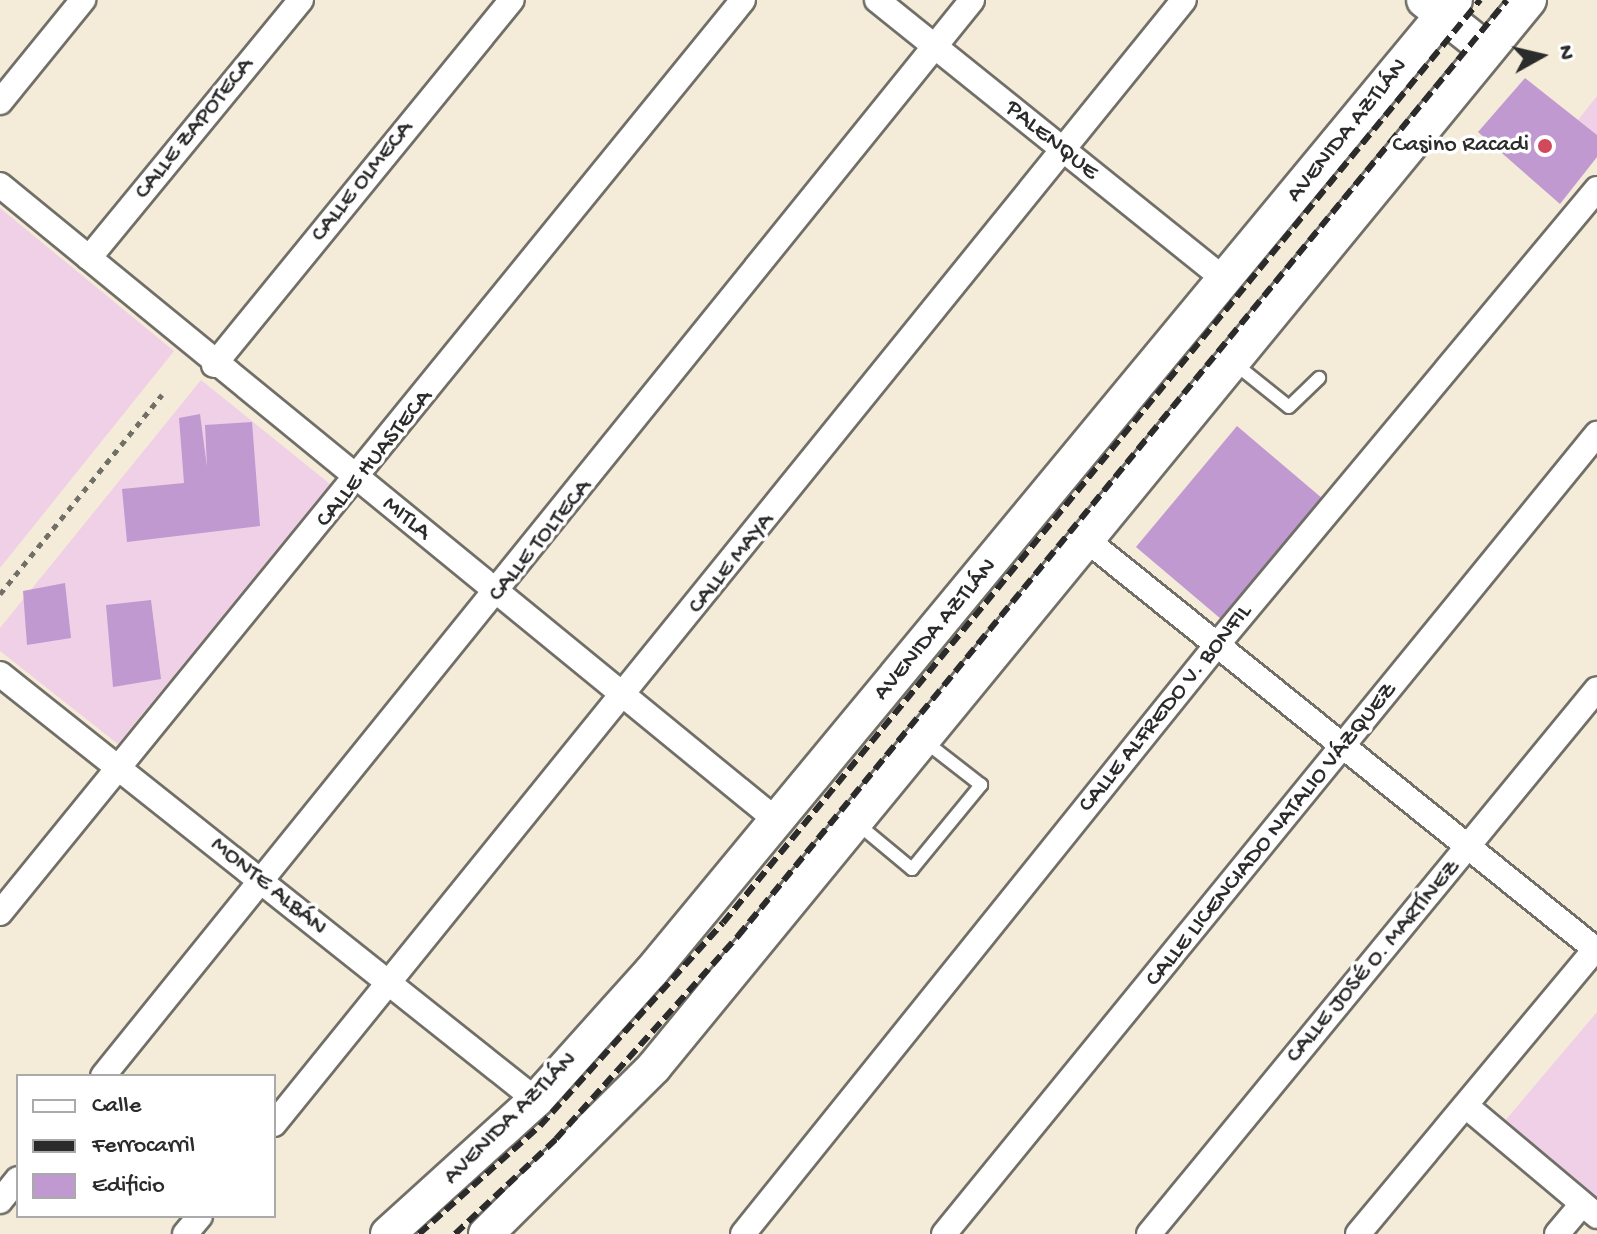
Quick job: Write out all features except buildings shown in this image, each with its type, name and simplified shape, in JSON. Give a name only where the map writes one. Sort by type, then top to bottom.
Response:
[{"type":"main road","points":[[486,1234],[654,1067],[859,825],[1529,0]]},
{"type":"main road","points":[[1440,5],[1487,50]]},
{"type":"main road","name":"AVENIDA AZTLÁN","points":[[388,1234],[536,1100],[776,820],[1226,281],[1440,5]]},
{"type":"street","points":[[0,102],[83,0]]},
{"type":"street","name":"CALLE ZAPOTECA","points":[[89,258],[301,0]]},
{"type":"street","name":"CALLE OLMECA","points":[[214,365],[512,0]]},
{"type":"street","name":"CALLE HUASTECA","points":[[0,913],[123,769],[358,481],[743,0]]},
{"type":"street","name":"PALENQUE","points":[[877,0],[1226,281]]},
{"type":"street","name":"CALLE TOLTECA","points":[[105,1074],[498,595],[972,0]]},
{"type":"street","name":"CALLE MAYA","points":[[276,1122],[625,698],[1184,0]]},
{"type":"street","name":"MITLA","points":[[0,185],[214,365],[776,820]]},
{"type":"street","name":"CALLE ALFREDO V. BONFIL","points":[[743,1234],[1216,646],[1597,189]]},
{"type":"street","name":"CALLE LICENCIADO NATALIO VÁZQUEZ","points":[[944,1234],[1342,752],[1597,434]]},
{"type":"street","points":[[1088,541],[1342,752],[1596,948],[1358,1234]]},
{"type":"street","name":"MONTE ALBÁN","points":[[0,674],[536,1100]]},
{"type":"street","name":"CALLE JOSÉ O. MARTÍNEZ","points":[[1149,1234],[1597,689]]},
{"type":"street","points":[[1466,1106],[1589,1210],[1557,1234]]},
{"type":"street","points":[[0,1201],[16,1181]]},
{"type":"street","points":[[185,1234],[198,1218]]},
{"type":"lane","points":[[1234,363],[1289,407],[1319,378]]},
{"type":"lane","points":[[859,825],[912,869],[922,857],[981,785],[927,743]]},
{"type":"path","points":[[0,594],[162,395]]},
{"type":"shaded area","points":[[1597,96],[1597,135],[1578,120]]},
{"type":"shaded area","points":[[0,208],[174,351],[0,568]]},
{"type":"shaded area","points":[[201,380],[330,484],[118,744],[0,651],[0,628]]},
{"type":"shaded area","points":[[1597,1012],[1597,1199],[1504,1122]]},
{"type":"railway","points":[[419,1234],[540,1126],[723,923],[1480,0]]},
{"type":"railway","points":[[455,1234],[556,1139],[738,936],[1507,0]]},
{"type":"place","name":"Casino Racadi","points":[[1545,146]]}]
